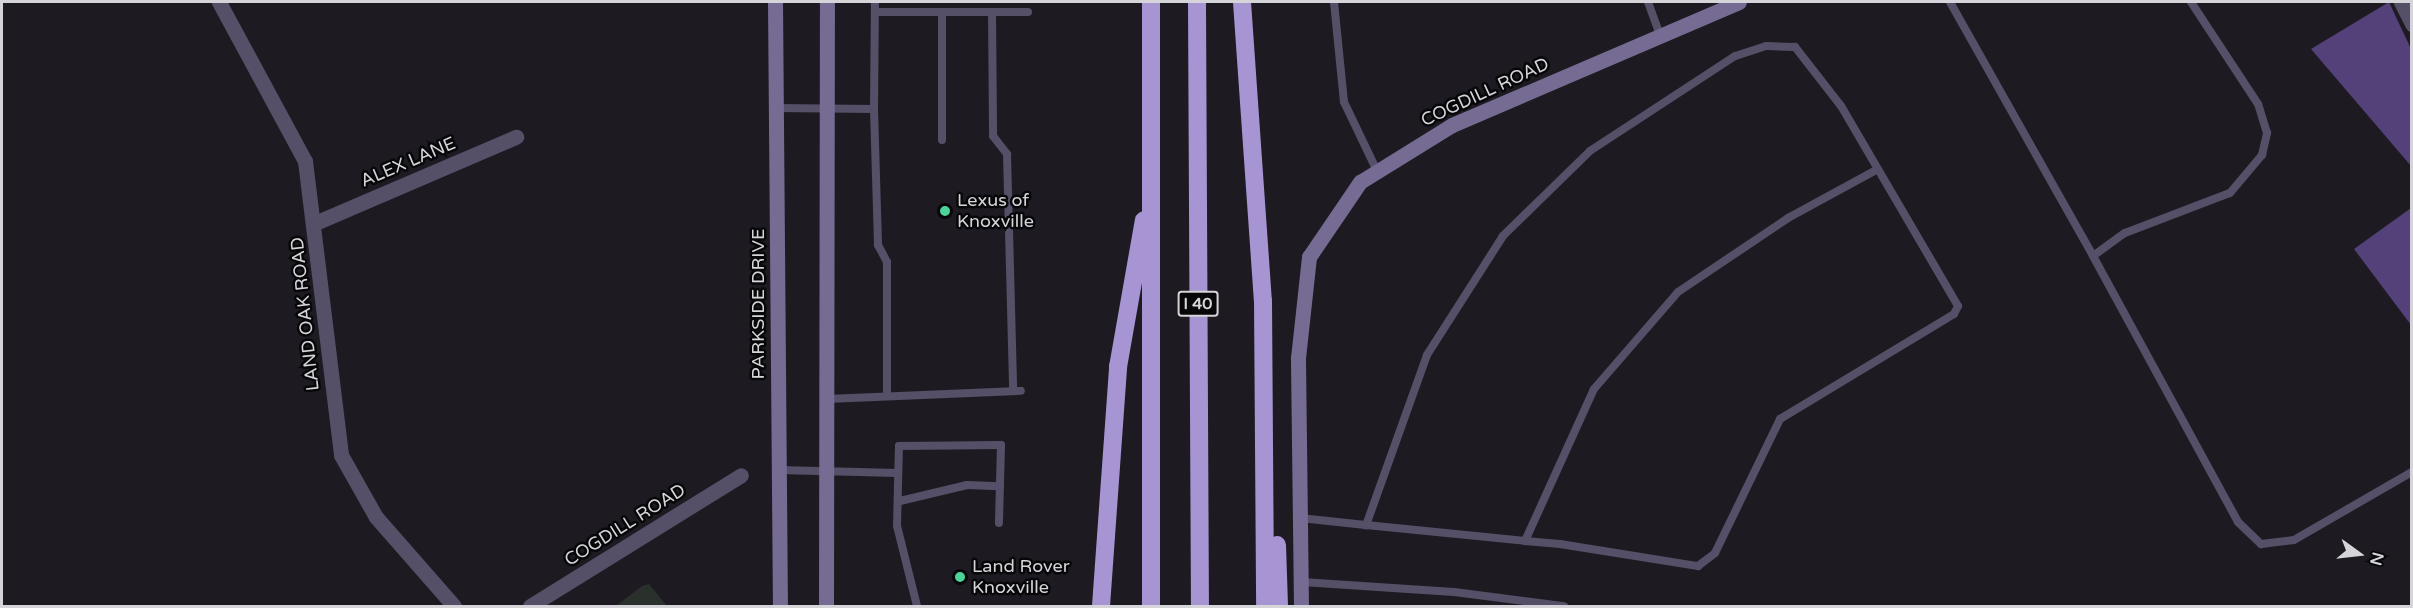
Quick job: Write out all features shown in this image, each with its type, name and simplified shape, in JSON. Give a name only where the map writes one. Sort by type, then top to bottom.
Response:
[{"type":"highway","name":"I 40","points":[[1151,2],[1151,606]]},
{"type":"highway","name":"I 40","points":[[1197,2],[1200,606]]},
{"type":"highway","points":[[1242,2],[1263,301],[1279,606]]},
{"type":"highway","points":[[1101,606],[1118,367],[1152,180]]},
{"type":"highway","points":[[1263,301],[1265,606]]},
{"type":"street","name":"LAND OAK ROAD","points":[[219,2],[305,161],[315,223],[341,454],[376,517],[454,606]]},
{"type":"street","name":"PARKSIDE DRIVE","points":[[775,2],[780,606]]},
{"type":"street","points":[[826,2],[826,606]]},
{"type":"street","name":"COGDILL ROAD","points":[[1301,606],[1298,358],[1309,256],[1359,182],[1452,125],[1739,2]]},
{"type":"street","points":[[2401,2],[2412,24]]},
{"type":"street","name":"ALEX LANE","points":[[315,223],[516,137]]},
{"type":"street","name":"COGDILL ROAD","points":[[530,606],[741,475]]},
{"type":"lane","points":[[874,2],[878,245],[887,262],[887,395]]},
{"type":"lane","points":[[1334,2],[1344,102],[1377,171]]},
{"type":"lane","points":[[1648,2],[1660,35]]},
{"type":"lane","points":[[1950,2],[2093,256],[2238,522],[2261,544],[2294,540],[2412,472]]},
{"type":"lane","points":[[2093,256],[2124,233],[2230,193],[2262,155],[2267,133],[2258,104],[2191,2]]},
{"type":"lane","points":[[875,12],[1028,12]]},
{"type":"lane","points":[[942,12],[942,140]]},
{"type":"lane","points":[[827,399],[1017,391],[1007,154],[993,136],[992,12]]},
{"type":"lane","points":[[1300,518],[1366,525],[1525,541],[1698,566],[1715,553],[1780,419],[1954,314],[1958,306],[1841,106],[1795,47],[1766,46],[1735,56],[1590,151],[1503,236],[1427,355],[1366,525]]},
{"type":"lane","points":[[776,108],[874,109]]},
{"type":"lane","points":[[1525,541],[1594,389],[1678,292],[1788,218],[1878,169]]},
{"type":"lane","points":[[917,606],[900,547],[899,446],[1001,445],[999,523]]},
{"type":"lane","points":[[778,470],[898,473]]},
{"type":"lane","points":[[900,501],[967,485],[1000,486]]},
{"type":"lane","points":[[1302,582],[1564,606]]},
{"type":"shaded area","points":[[2389,2],[2411,49],[2411,166],[2311,49]]},
{"type":"shaded area","points":[[2411,208],[2411,325],[2354,249]]},
{"type":"building","points":[[649,584],[667,606],[616,606],[642,586]]},
{"type":"place","name":"Lexus of Knoxville","points":[[945,211]]},
{"type":"place","name":"Land Rover Knoxville","points":[[960,577]]}]
